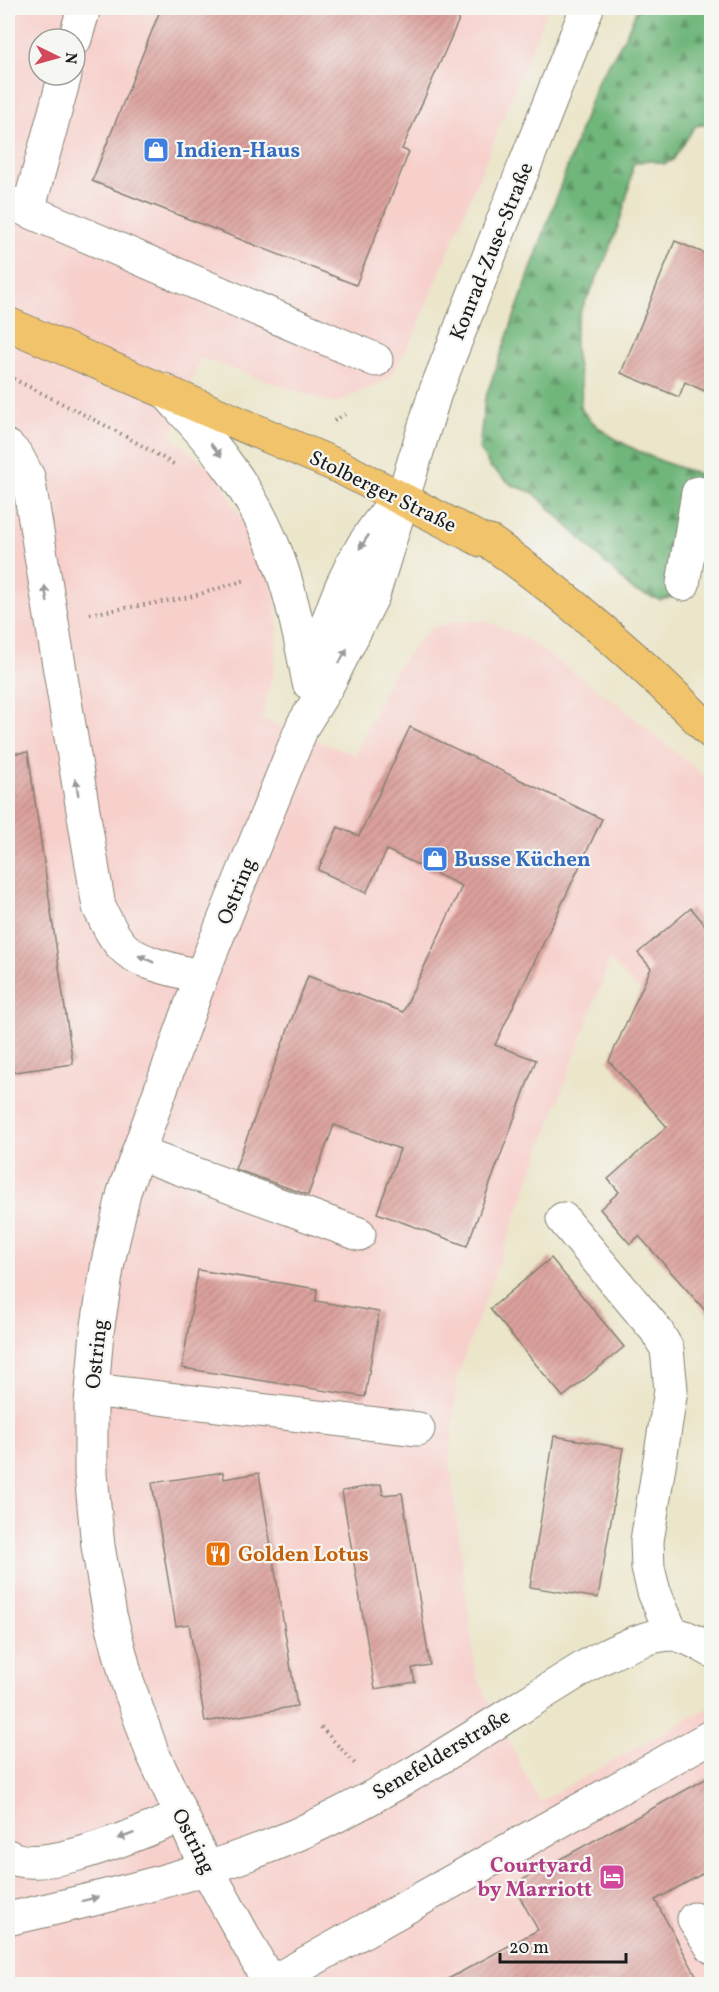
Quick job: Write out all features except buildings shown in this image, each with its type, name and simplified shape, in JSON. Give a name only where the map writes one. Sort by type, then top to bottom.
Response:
[{"type":"main road","name":"Stolberger Straße","points":[[8,324],[164,390],[401,496],[481,540],[490,542],[564,597],[655,675],[711,733]]},
{"type":"street","points":[[78,27],[84,8]]},
{"type":"street","name":"Konrad-Zuse-Straße","points":[[401,496],[435,393],[587,8]]},
{"type":"street","points":[[61,87],[18,207],[376,360]]},
{"type":"street","points":[[164,390],[227,463],[269,535],[294,605],[309,683]]},
{"type":"street","points":[[8,447],[17,456],[28,477],[99,907],[111,931],[124,949],[149,961],[201,978]]},
{"type":"street","points":[[683,584],[698,493]]},
{"type":"street","name":"Ostring","points":[[303,725],[309,683],[331,615],[357,552],[376,524],[401,496]]},
{"type":"street","name":"Ostring","points":[[401,496],[373,595],[327,686],[303,725],[201,978],[124,1192],[108,1262],[97,1332],[92,1390],[91,1474],[98,1546],[110,1616],[128,1684],[152,1752],[207,1869],[270,1984],[711,1736]]},
{"type":"street","points":[[138,1153],[359,1234]]},
{"type":"street","points":[[563,1219],[656,1330],[667,1349],[671,1389],[647,1541],[648,1568],[654,1592],[672,1634],[711,1650]]},
{"type":"street","points":[[92,1390],[418,1429]]},
{"type":"street","name":"Senefelderstraße","points":[[21,1916],[207,1869],[296,1835],[380,1792],[595,1660],[629,1644],[672,1634]]},
{"type":"street","points":[[8,1856],[33,1863],[58,1861],[181,1817]]},
{"type":"street","points":[[8,1892],[21,1916]]},
{"type":"street","points":[[694,1919],[711,1947]]},
{"type":"path","points":[[8,376],[144,446],[179,468]]},
{"type":"path","points":[[51,621],[190,597],[252,578]]},
{"type":"path","points":[[321,1727],[380,1792]]},
{"type":"shaded area","points":[[8,8],[548,8],[414,336],[389,378],[334,404],[200,358],[171,437],[219,476],[255,544],[274,592],[278,627],[275,665],[262,719],[355,755],[390,677],[415,645],[434,627],[455,621],[486,621],[525,638],[619,705],[711,782],[711,1065],[610,960],[457,1377],[450,1464],[476,1675],[539,1802],[711,1706],[711,1984],[8,1984]]},
{"type":"green space","points":[[637,8],[711,8],[711,124],[695,126],[673,160],[665,164],[647,160],[633,164],[614,239],[580,313],[576,327],[575,352],[581,389],[580,407],[589,419],[617,440],[651,457],[700,474],[711,484],[711,534],[673,597],[660,600],[634,591],[534,493],[512,485],[490,467],[479,448],[485,399],[598,80],[620,45]]},
{"type":"place","name":"Indien-Haus","points":[[156,150]]},
{"type":"place","name":"Busse Küchen","points":[[435,859]]},
{"type":"place","name":"Golden Lotus","points":[[218,1554]]},
{"type":"place","name":"Courtyard by Marriott","points":[[612,1877]]}]
